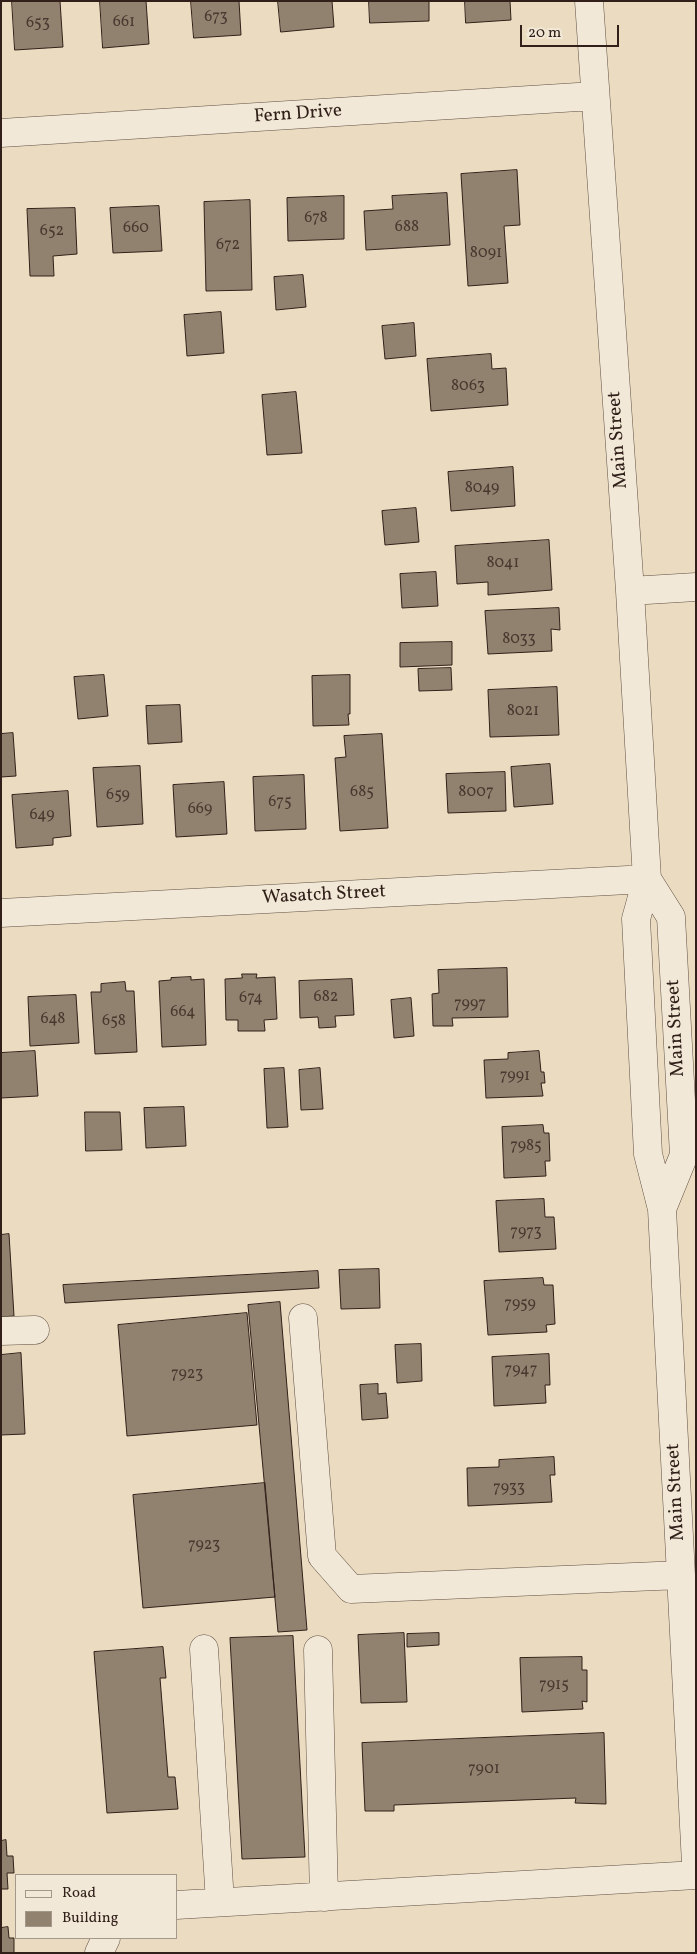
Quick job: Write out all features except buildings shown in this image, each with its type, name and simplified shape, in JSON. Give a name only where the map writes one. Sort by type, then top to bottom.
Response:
[{"type":"street","name":"Main Street","points":[[589,1],[648,879],[636,919],[648,1154],[662,1209],[684,1386],[681,1575],[696,1864]]},
{"type":"street","name":"Fern Drive","points":[[1,133],[594,96]]},
{"type":"street","points":[[630,591],[696,587]]},
{"type":"street","name":"Main Street","points":[[648,879],[671,917],[688,1071],[684,1155],[662,1209]]},
{"type":"street","name":"Wasatch Street","points":[[1,913],[648,879]]},
{"type":"street","points":[[303,1318],[322,1556],[351,1589],[681,1575]]},
{"type":"street","points":[[1,1331],[35,1330]]},
{"type":"street","points":[[204,1649],[220,1902]]},
{"type":"street","points":[[318,1650],[324,1896]]},
{"type":"street","points":[[178,1904],[696,1875]]},
{"type":"street","points":[[99,1953],[106,1939]]}]
